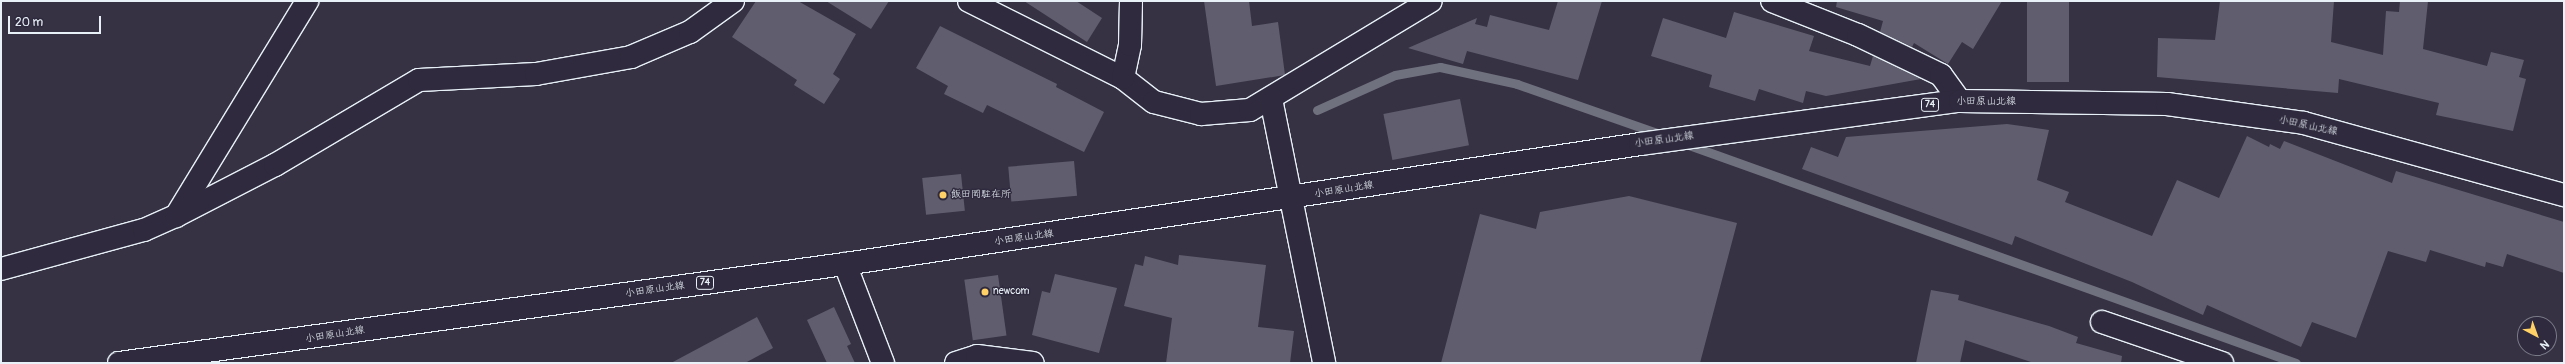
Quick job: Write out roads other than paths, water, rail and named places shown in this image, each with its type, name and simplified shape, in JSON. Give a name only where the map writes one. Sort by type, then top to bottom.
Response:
[{"type":"street","points":[[176,216],[307,1]]},
{"type":"street","points":[[1,269],[144,230],[176,216],[275,165],[419,80],[536,74],[631,56],[690,32],[733,1]]},
{"type":"street","points":[[969,1],[1124,78],[1154,102],[1201,114],[1250,110],[1271,99],[1292,82],[1431,1]]},
{"type":"street","points":[[1124,78],[1130,45],[1131,1]]},
{"type":"street","points":[[1772,1],[1858,35],[1941,75],[1960,100]]},
{"type":"street","points":[[1271,99],[1324,363]]},
{"type":"street","name":"小田原山北線","points":[[119,363],[845,264],[1291,198],[1640,144],[1960,100],[2168,104],[2304,123],[2564,195]]},
{"type":"street","points":[[845,264],[883,363]]},
{"type":"street","points":[[2102,322],[2222,363]]},
{"type":"street","points":[[956,363],[976,356],[1034,363]]},
{"type":"waterway","points":[[1317,110],[1395,75],[1440,67],[1517,84],[1663,135]]},
{"type":"waterway","points":[[1686,144],[2296,363]]},
{"type":"place","name":"飯田岡駐在所","points":[[943,195]]},
{"type":"place","name":"newcom","points":[[985,292]]}]
